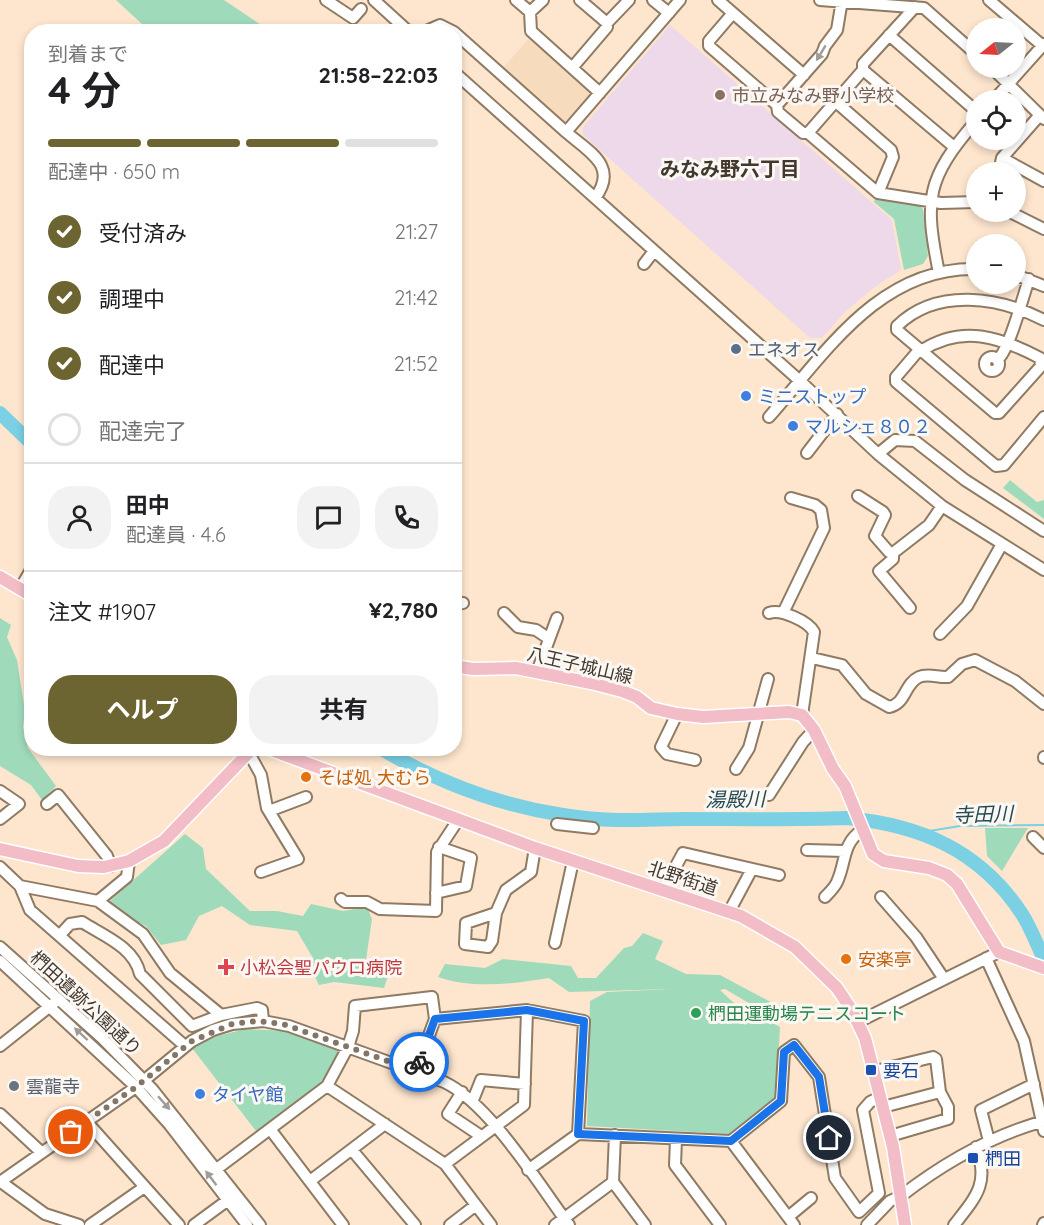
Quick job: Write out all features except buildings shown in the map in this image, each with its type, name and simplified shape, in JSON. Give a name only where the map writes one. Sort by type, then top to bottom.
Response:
[{"type":"main road","points":[[0,577],[24,591]]},
{"type":"main road","name":"八王子城山線","points":[[462,667],[516,668],[537,672],[622,691],[634,695],[651,708],[677,714],[703,717],[757,716],[789,712],[802,715]]},
{"type":"main road","points":[[802,715],[814,730],[833,769],[845,786],[861,831],[872,852],[880,859],[929,868],[951,878],[999,952],[1038,966]]},
{"type":"main road","points":[[0,849],[78,866],[111,866],[129,861],[164,840],[246,756]]},
{"type":"main road","name":"北野街道","points":[[287,756],[534,848],[729,912],[762,925],[802,952],[837,988],[858,1022],[875,1071],[890,1136],[905,1225]]},
{"type":"street","points":[[326,0],[353,18],[361,9]]},
{"type":"street","points":[[374,0],[400,24]]},
{"type":"street","points":[[516,0],[530,12],[531,31],[600,93]]},
{"type":"street","points":[[530,12],[543,0]]},
{"type":"street","points":[[580,0],[607,23]]},
{"type":"street","points":[[572,68],[607,27],[607,23],[629,0]]},
{"type":"street","points":[[653,0],[669,14]]},
{"type":"street","points":[[566,132],[680,0]]},
{"type":"street","points":[[718,0],[804,75]]},
{"type":"street","points":[[820,0],[924,8],[966,45]]},
{"type":"street","points":[[777,105],[822,54],[835,33],[842,0]]},
{"type":"street","points":[[989,0],[1043,46],[1003,90]]},
{"type":"street","points":[[733,13],[709,41],[709,46],[777,105],[778,112],[803,134],[808,133],[836,102],[863,70],[863,64],[915,7]]},
{"type":"street","points":[[889,35],[966,102]]},
{"type":"street","points":[[462,39],[598,160],[603,168],[605,182],[595,198]]},
{"type":"street","points":[[863,70],[954,147]]},
{"type":"street","points":[[1001,162],[1002,158],[1041,118],[1004,78]]},
{"type":"street","points":[[462,79],[837,414],[878,454],[942,506],[1044,570]]},
{"type":"street","points":[[836,102],[891,150],[893,157],[878,193]]},
{"type":"street","points":[[808,133],[878,193],[930,201],[966,202]]},
{"type":"street","points":[[939,273],[930,229],[930,201],[937,176],[954,147],[966,133]]},
{"type":"street","points":[[1002,158],[1044,181]]},
{"type":"street","points":[[1026,220],[1044,229]]},
{"type":"street","points":[[644,264],[654,251]]},
{"type":"street","points":[[769,417],[870,306],[904,284],[939,273],[966,270]]},
{"type":"street","points":[[1026,278],[1044,286]]},
{"type":"street","points":[[997,360],[1005,353],[1018,307],[1029,279]]},
{"type":"street","points":[[1044,320],[1018,307],[974,299],[932,306],[912,315],[897,326],[897,330],[920,350],[994,412],[999,413],[1042,363],[1040,358],[1009,342],[968,334],[944,339],[920,350],[896,377],[896,382],[996,466],[1004,465],[1044,417]]},
{"type":"street","points":[[807,453],[837,414]]},
{"type":"street","points":[[878,454],[895,440],[915,441],[965,480],[1044,531]]},
{"type":"street","points":[[858,496],[885,515],[875,536],[893,553]]},
{"type":"street","points":[[783,613],[824,528],[821,510],[815,505],[791,498]]},
{"type":"street","points":[[910,608],[879,571],[892,559],[893,553],[929,525],[942,506]]},
{"type":"street","points":[[940,634],[967,606],[1002,544]]},
{"type":"street","points":[[20,589],[24,582]]},
{"type":"street","points":[[504,613],[518,627],[536,630],[548,638]]},
{"type":"street","points":[[769,613],[783,613],[811,626],[814,632],[802,715]]},
{"type":"street","points":[[537,672],[557,618]]},
{"type":"street","points":[[812,658],[842,665],[866,694],[888,707],[900,702],[909,684],[916,678],[927,675],[948,677],[962,664],[975,660],[1015,681],[1044,704]]},
{"type":"street","points":[[736,769],[749,748],[768,679]]},
{"type":"street","points":[[677,714],[661,747],[667,754],[695,760]]},
{"type":"street","points":[[769,795],[803,742],[814,730]]},
{"type":"street","points":[[253,756],[261,775],[269,811],[298,859],[261,872]]},
{"type":"street","points":[[0,791],[19,804],[0,819]]},
{"type":"street","points":[[47,804],[58,795],[107,856],[111,866]]},
{"type":"street","points":[[269,811],[306,797]]},
{"type":"street","points":[[341,899],[345,902],[367,902],[380,909],[431,913],[437,907],[434,869],[439,847],[458,820]]},
{"type":"street","points":[[556,824],[593,828]]},
{"type":"street","points":[[825,897],[837,883],[845,851],[852,838],[861,831]]},
{"type":"street","points":[[1033,837],[1044,848]]},
{"type":"street","points":[[436,892],[466,886],[471,858],[439,847]]},
{"type":"street","points":[[496,913],[507,890],[531,872],[534,848]]},
{"type":"street","points":[[807,850],[845,851]]},
{"type":"street","points":[[663,890],[683,853],[779,875]]},
{"type":"street","points":[[98,901],[127,877],[129,861]]},
{"type":"street","points":[[555,943],[573,861]]},
{"type":"street","points":[[0,867],[20,886],[30,910],[185,1046]]},
{"type":"street","points":[[729,912],[752,869]]},
{"type":"street","points":[[20,886],[98,901],[139,930],[156,949],[170,973],[221,1015]]},
{"type":"street","points":[[881,897],[916,937],[944,979]]},
{"type":"street","points":[[60,935],[70,924],[82,922],[128,950],[140,974],[192,1026],[221,1015],[257,1008],[262,1010],[263,1021]]},
{"type":"street","name":"椚田遺跡公園通り","points":[[0,947],[140,1084],[218,1168],[260,1225]]},
{"type":"street","points":[[858,1022],[999,952]]},
{"type":"street","points":[[876,1225],[901,1197],[936,1171],[988,1141],[1043,1124],[1023,1037],[986,958]]},
{"type":"street","name":"椚田遺跡公園通り","points":[[0,962],[55,1002]]},
{"type":"street","points":[[218,1168],[327,1086],[348,1047],[353,1031],[353,1009],[358,1004],[432,997],[435,1019],[416,1071]]},
{"type":"street","points":[[0,1046],[55,1002]]},
{"type":"street","points":[[445,1164],[524,1104],[527,1010]]},
{"type":"street","points":[[435,1019],[527,1010],[584,1021],[578,1134]]},
{"type":"street","points":[[79,1225],[45,1214],[0,1182],[140,1084],[185,1046],[219,1027],[263,1021],[295,1028],[416,1071],[462,1092],[473,1100],[495,1126],[563,1223],[613,1182]]},
{"type":"street","points":[[528,1170],[578,1134],[731,1141],[781,1101],[784,1052],[794,1045],[819,1077],[835,1179],[859,1212],[879,1193],[863,1110],[870,1102],[940,1092]]},
{"type":"street","points":[[875,1071],[933,1057],[936,1059],[940,1092],[948,1107],[948,1119],[890,1136]]},
{"type":"street","points":[[473,1100],[481,1080],[525,1084]]},
{"type":"street","name":"椚田遺跡公園通り","points":[[140,1084],[247,1225]]},
{"type":"street","points":[[988,1141],[981,1110],[1034,1084]]},
{"type":"street","points":[[327,1086],[445,1164],[491,1225]]},
{"type":"street","points":[[462,1092],[448,1114],[480,1136]]},
{"type":"street","points":[[0,1114],[41,1152]]},
{"type":"street","points":[[86,1122],[143,1188],[179,1225]]},
{"type":"street","points":[[310,1181],[385,1124]]},
{"type":"street","points":[[270,1129],[342,1225]]},
{"type":"street","points":[[615,1135],[613,1182],[645,1225]]},
{"type":"street","points":[[676,1139],[675,1165],[719,1225]]},
{"type":"street","points":[[731,1141],[791,1221],[811,1198]]},
{"type":"street","points":[[954,1225],[980,1193],[982,1167],[976,1147]]},
{"type":"street","points":[[352,1150],[415,1225]]},
{"type":"street","points":[[90,1225],[143,1188]]},
{"type":"street","points":[[867,1225],[890,1201],[901,1197]]},
{"type":"street","points":[[194,1225],[228,1200]]},
{"type":"street","points":[[450,1225],[476,1205]]},
{"type":"shaded area","points":[[670,25],[892,220],[901,270],[876,286],[846,311],[822,338],[810,338],[583,135],[583,127]]},
{"type":"shaded area","points":[[531,36],[595,92],[568,122],[564,123],[502,69]]},
{"type":"green space","points":[[116,0],[224,0],[260,24],[142,24]]},
{"type":"green space","points":[[875,199],[920,206],[923,209],[928,256],[923,264],[904,270],[894,219],[874,202]]},
{"type":"green space","points":[[1010,480],[1037,502],[1044,500],[1044,519],[1003,488]]},
{"type":"green space","points":[[0,618],[11,625],[7,637],[17,660],[24,705],[24,756],[34,756],[56,786],[42,800],[31,785],[0,766]]},
{"type":"green space","points":[[985,828],[1028,828],[1002,871],[987,856]]},
{"type":"green space","points":[[185,834],[203,848],[206,869],[250,911],[277,911],[303,916],[311,904],[343,911],[367,907],[372,919],[366,960],[388,976],[384,988],[334,982],[319,985],[312,971],[313,958],[297,931],[250,925],[222,906],[199,916],[186,940],[161,945],[146,926],[112,909],[110,901]]},
{"type":"green space","points":[[643,933],[663,941],[655,959],[686,974],[720,975],[782,1008],[781,1016],[774,1018],[725,989],[720,990],[734,1003],[780,1027],[776,1097],[730,1134],[587,1126],[590,1001],[607,992],[670,989],[569,992],[549,978],[479,984],[438,977],[445,964],[485,968],[503,959],[571,966],[578,978],[596,978],[624,948],[632,946]]},
{"type":"green space","points":[[246,1029],[287,1031],[338,1049],[339,1055],[323,1084],[256,1131],[192,1048],[213,1037]]},
{"type":"waterway","name":"湯殿川","points":[[0,413],[24,436]]},
{"type":"waterway","name":"湯殿川","points":[[395,756],[446,782],[468,790],[515,805],[563,815],[622,820],[847,818],[899,827],[946,845],[967,857],[987,873],[1022,914],[1044,959]]},
{"type":"waterway","name":"寺田川","points":[[923,832],[960,826],[1044,825]]},
{"type":"way so far","points":[[71,1132],[150,1077],[192,1041],[201,1035],[232,1024],[257,1021],[277,1023],[416,1071],[419,1062]]},
{"type":"place","name":"市立みなみ野小学校","points":[[720,95]]},
{"type":"place","name":"エネオス","points":[[736,349]]},
{"type":"place","name":"ミニストップ","points":[[746,396]]},
{"type":"place","name":"マルシェ８０２","points":[[793,426]]},
{"type":"place","name":"そば処 大むら","points":[[306,777]]},
{"type":"place","name":"安楽亭","points":[[846,959]]},
{"type":"place","name":"小松会聖パウロ病院","points":[[226,967]]},
{"type":"place","name":"椚田運動場テニスコート","points":[[696,1013]]},
{"type":"place","name":"要石","points":[[871,1070]]},
{"type":"place","name":"雲龍寺","points":[[14,1086]]},
{"type":"place","name":"タイヤ館","points":[[200,1094]]},
{"type":"place","name":"椚田","points":[[973,1158]]},
{"type":"district","name":"みなみ野六丁目","points":[[730,168]]},
{"type":"route","points":[[419,1062],[435,1019],[527,1010],[584,1021],[578,1134],[731,1141],[781,1101],[784,1052],[794,1045],[819,1077],[829,1138]]}]
